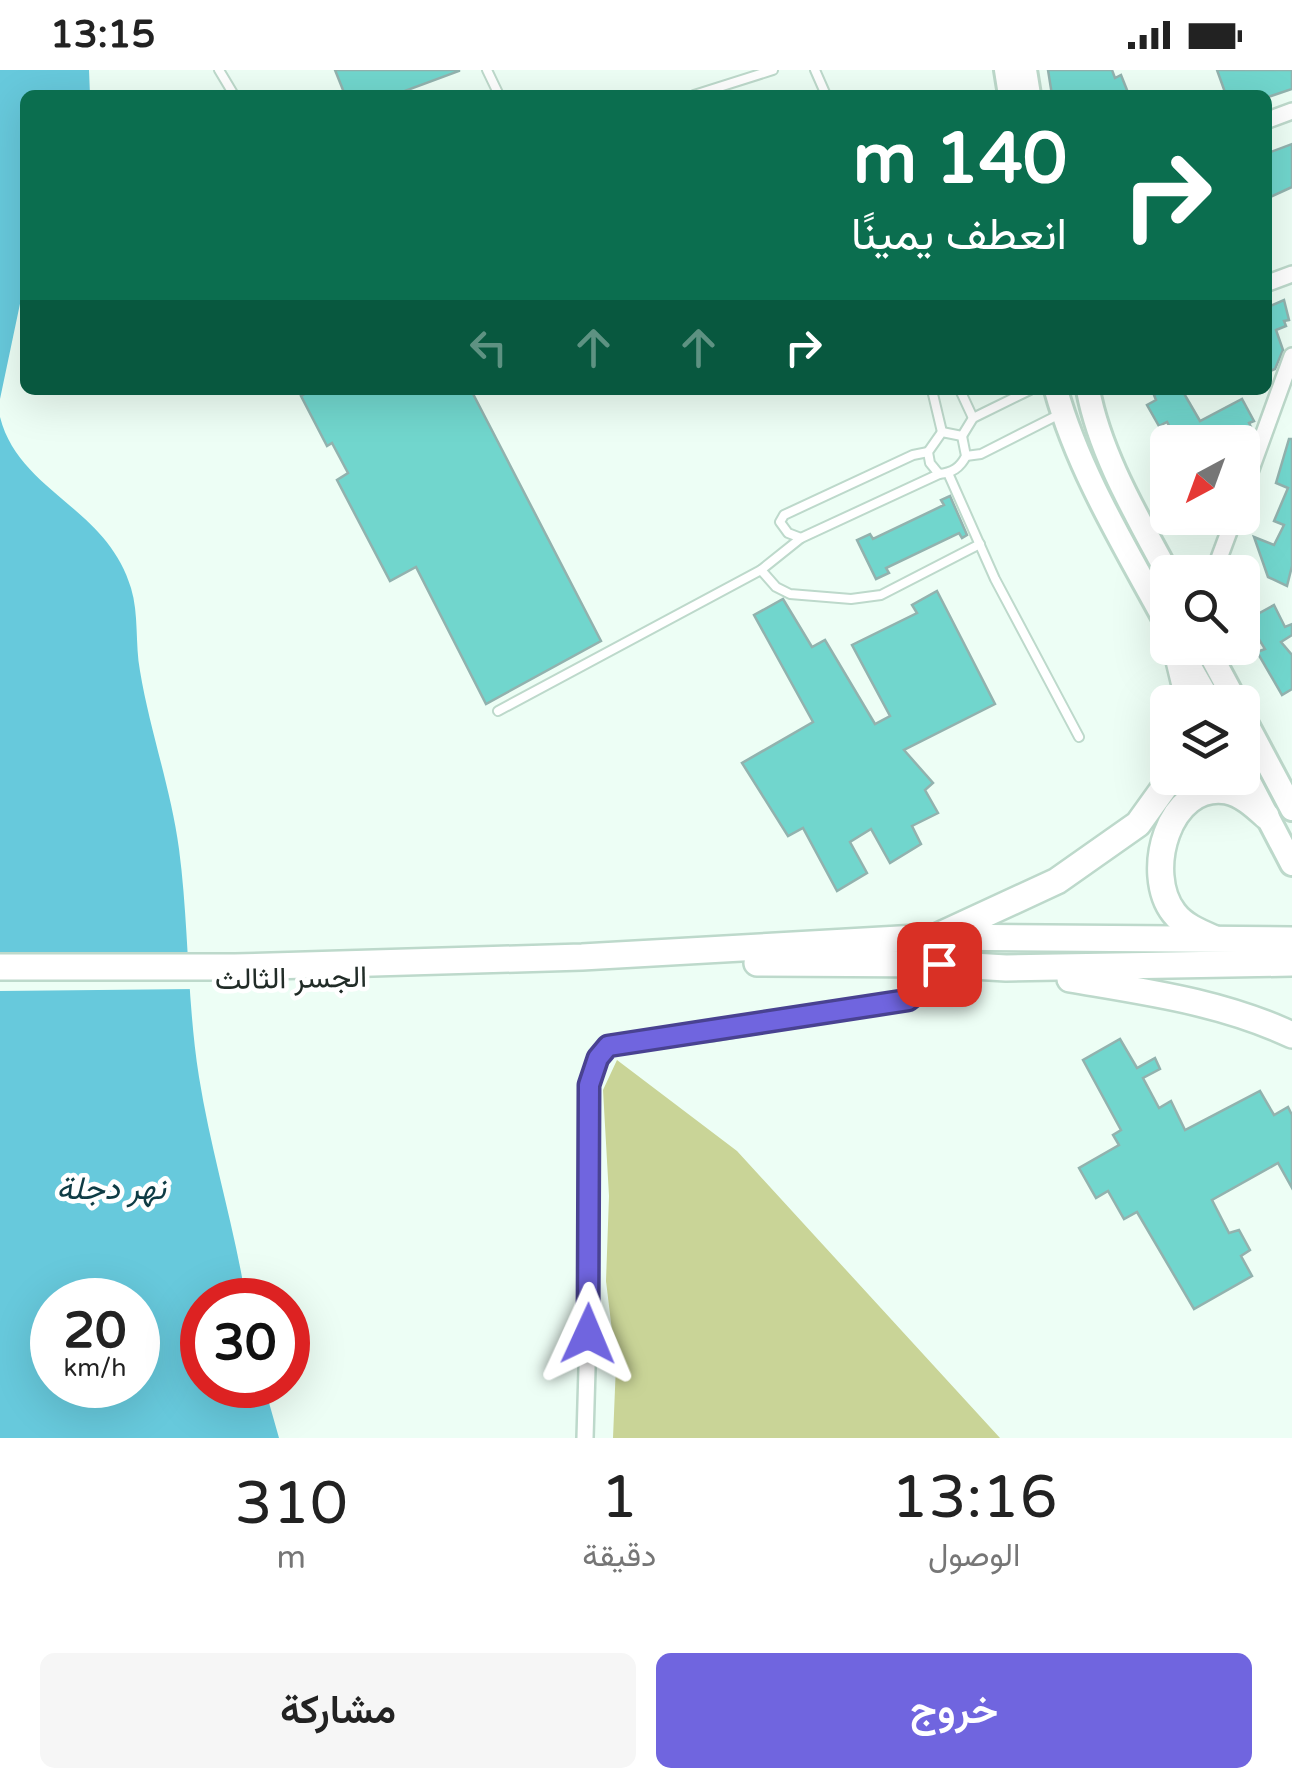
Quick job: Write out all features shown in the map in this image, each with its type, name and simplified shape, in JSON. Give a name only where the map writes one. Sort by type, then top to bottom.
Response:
[{"type":"highway","points":[[1266,816],[1228,791],[1210,792],[1190,801],[1168,828],[1160,872],[1173,912],[1190,928],[1248,953],[1292,963]]},
{"type":"highway","points":[[935,937],[1057,881],[1138,824],[1159,795]]},
{"type":"highway","points":[[582,964],[935,937],[1218,940]]},
{"type":"highway","points":[[1006,968],[1248,953],[1292,940]]},
{"type":"highway","points":[[582,964],[939,964],[1006,968],[1186,999],[1244,1014],[1292,1035]]},
{"type":"highway","name":"الجسر الثالث","points":[[0,967],[582,964]]},
{"type":"highway","name":"الجسر الثالث","points":[[0,980],[242,980],[582,964]]},
{"type":"main road","points":[[1089,395],[1129,501],[1158,555]]},
{"type":"main road","points":[[1059,401],[1106,512],[1150,593]]},
{"type":"main road","points":[[1106,512],[1129,501]]},
{"type":"main road","points":[[1260,749],[1292,809]]},
{"type":"main road","points":[[1256,795],[1292,864]]},
{"type":"street","points":[[1260,451],[1286,389],[1292,356]]},
{"type":"street","points":[[584,1438],[589,1299],[589,1085],[598,1058],[608,1046],[632,1040],[711,1033],[908,1000],[929,984],[939,964]]},
{"type":"lane","points":[[710,90],[773,70]]},
{"type":"lane","points":[[801,538],[788,532],[780,522],[784,514],[913,455],[928,452],[942,432],[933,395]]},
{"type":"lane","points":[[962,395],[973,418]]},
{"type":"lane","points":[[498,711],[761,570],[801,538],[961,465],[966,456],[962,436],[973,418],[1020,395]]},
{"type":"lane","points":[[966,456],[981,454],[1059,401]]},
{"type":"lane","points":[[942,432],[962,436]]},
{"type":"lane","points":[[928,452],[930,462],[944,473],[1079,737]]},
{"type":"lane","points":[[761,570],[776,587],[790,594],[851,599],[881,595],[980,544]]},
{"type":"green space","points":[[617,1060],[737,1151],[1000,1438],[613,1438],[616,1364],[606,1281],[609,1196],[603,1090]]},
{"type":"water","points":[[0,70],[89,70],[90,90],[20,90],[20,304],[0,399]]},
{"type":"water","name":"نهر دجلة","points":[[0,417],[10,443],[25,464],[84,518],[119,560],[131,588],[140,671],[171,804],[185,906],[199,1077],[242,1278],[180,1278],[180,1408],[271,1408],[279,1438],[0,1438]]},
{"type":"pier","points":[[193,952],[196,989],[0,991],[0,953]]},
{"type":"building","points":[[335,70],[459,70],[408,90],[343,90]]},
{"type":"building","points":[[1048,70],[1112,70],[1115,78],[1121,75],[1127,90],[1051,90]]},
{"type":"building","points":[[1217,70],[1292,70],[1292,89],[1272,96],[1272,90],[1224,90]]},
{"type":"building","points":[[1292,144],[1292,187],[1272,196],[1272,152]]},
{"type":"building","points":[[1284,300],[1289,320],[1276,330],[1283,350],[1272,370],[1272,305]]},
{"type":"building","points":[[474,395],[601,641],[486,704],[416,567],[390,581],[337,480],[348,473],[332,443],[327,446],[301,396]]},
{"type":"building","points":[[1154,395],[1185,395],[1200,421],[1242,399],[1254,421],[1250,425],[1158,425],[1147,405],[1156,400]]},
{"type":"building","points":[[1289,439],[1292,566],[1287,586],[1268,577],[1254,537],[1274,545],[1284,525],[1274,521],[1288,488],[1276,483]]},
{"type":"building","points":[[950,496],[967,535],[962,538],[959,533],[886,568],[889,573],[876,579],[857,540],[870,534],[873,539],[944,505],[941,500]]},
{"type":"building","points":[[937,591],[995,704],[904,750],[933,783],[925,790],[938,813],[912,826],[921,844],[890,863],[871,829],[850,842],[867,873],[837,891],[803,828],[788,836],[742,763],[813,722],[754,615],[783,599],[812,647],[825,640],[875,724],[890,716],[852,645],[917,613],[912,605]]},
{"type":"building","points":[[1274,605],[1285,627],[1292,624],[1292,635],[1281,642],[1292,655],[1292,689],[1282,695],[1260,657],[1260,651],[1265,649],[1260,641],[1260,613]]},
{"type":"building","points":[[1120,1039],[1137,1068],[1155,1058],[1160,1069],[1143,1078],[1159,1108],[1171,1101],[1185,1130],[1260,1091],[1274,1115],[1288,1107],[1292,1115],[1292,1188],[1278,1163],[1212,1200],[1229,1233],[1239,1230],[1250,1250],[1241,1256],[1252,1276],[1194,1309],[1137,1212],[1124,1219],[1108,1191],[1096,1198],[1079,1168],[1119,1145],[1113,1135],[1121,1130],[1083,1060]]},
{"type":"route","points":[[588,1334],[589,1085],[598,1058],[608,1046],[908,1000],[929,984],[939,964]]}]
